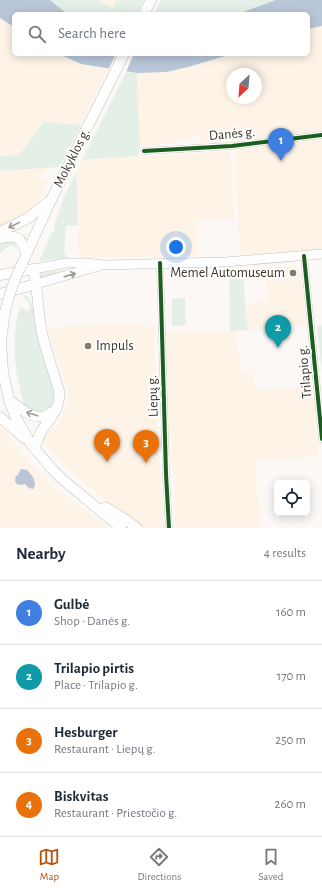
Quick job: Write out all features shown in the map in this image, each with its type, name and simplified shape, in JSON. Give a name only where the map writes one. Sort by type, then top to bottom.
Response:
[{"type":"main road","points":[[145,12],[151,0]]},
{"type":"main road","name":"Mokyklos g.","points":[[33,445],[16,418],[9,400],[3,372],[1,341],[6,312],[13,284],[26,254],[51,200],[123,56]]},
{"type":"main road","points":[[0,232],[28,218],[51,200]]},
{"type":"main road","points":[[0,238],[12,236],[19,239],[23,243],[26,254]]},
{"type":"main road","points":[[0,275],[66,263],[104,265],[225,262],[322,254]]},
{"type":"main road","points":[[0,294],[104,265]]},
{"type":"main road","points":[[33,445],[56,410],[60,397],[41,327],[34,269]]},
{"type":"main road","points":[[9,400],[25,412],[33,415],[44,416],[56,410]]},
{"type":"main road","points":[[0,417],[33,445],[52,469],[67,483],[122,528]]},
{"type":"main road","points":[[80,493],[137,528]]},
{"type":"street","name":"Danės g.","points":[[144,151],[232,146],[322,135]]},
{"type":"street","name":"Trilapio g.","points":[[304,256],[322,439]]},
{"type":"street","name":"Liepų g.","points":[[160,263],[169,528]]},
{"type":"shaded area","points":[[50,0],[97,0],[113,8],[117,0],[144,0],[138,12],[65,12]]},
{"type":"shaded area","points":[[97,0],[117,0],[113,8]]},
{"type":"shaded area","points":[[161,0],[276,0],[243,12],[155,12]]},
{"type":"shaded area","points":[[0,18],[12,26],[12,56],[63,56],[81,64],[109,68],[81,125],[44,122],[19,155],[0,156]]},
{"type":"shaded area","points":[[322,26],[322,131],[203,145],[198,135],[171,143],[140,147],[137,73],[166,72],[226,56],[310,56],[310,29]]},
{"type":"shaded area","points":[[126,72],[137,73],[140,147],[138,156],[82,160]]},
{"type":"shaded area","points":[[44,122],[81,125],[60,167],[0,171],[0,156],[19,155]]},
{"type":"shaded area","points":[[322,138],[322,250],[240,255],[235,153],[237,149]]},
{"type":"shaded area","points":[[228,151],[230,153],[234,218],[196,220],[197,256],[79,258],[76,173],[82,160]]},
{"type":"shaded area","points":[[50,167],[42,173],[41,177],[49,181],[37,204],[14,221],[0,226],[0,171]]},
{"type":"shaded area","points":[[76,173],[78,225],[66,226],[64,253],[68,258],[39,261],[55,227],[54,226],[64,196]]},
{"type":"shaded area","points":[[14,240],[17,244],[15,248],[11,244],[0,253],[0,244]]},
{"type":"shaded area","points":[[294,266],[299,270],[303,289],[306,325],[248,330],[245,304],[268,301],[265,267]]},
{"type":"shaded area","points":[[230,269],[243,269],[248,330],[230,331]]},
{"type":"shaded area","points":[[64,270],[42,278],[40,277],[40,273]]},
{"type":"shaded area","points":[[24,295],[31,300],[32,306],[34,306],[55,393],[52,405],[42,413],[33,411],[25,406],[16,368],[14,348],[17,316],[20,306],[21,308],[29,311],[30,309],[28,301],[23,298]]},
{"type":"shaded area","points":[[185,298],[186,325],[172,326],[172,299]]},
{"type":"shaded area","points":[[132,323],[146,328],[155,323],[154,339],[160,471],[165,528],[144,528],[64,466],[43,442],[42,438],[46,433],[59,424],[66,410],[68,399],[66,383],[48,328]]},
{"type":"shaded area","points":[[322,325],[322,372],[317,326]]},
{"type":"shaded area","points":[[165,331],[209,331],[209,334],[219,333],[219,331],[235,331],[241,369],[253,375],[256,390],[313,387],[318,456],[254,461],[261,528],[175,528],[175,475],[169,457]]},
{"type":"shaded area","points":[[0,426],[32,466],[53,486],[108,528],[0,528]]},
{"type":"water","points":[[0,0],[50,0],[65,12],[12,12],[12,26],[0,18]]},
{"type":"water","points":[[276,0],[322,0],[322,26],[310,29],[310,12],[243,12]]},
{"type":"water","points":[[63,56],[225,56],[166,72],[137,73],[81,64]]},
{"type":"water","points":[[21,469],[27,470],[35,481],[33,489],[29,488],[25,484],[20,485],[16,483],[16,476]]},
{"type":"pier","points":[[115,56],[133,56],[125,74],[108,70]]},
{"type":"cycle path","points":[[144,151],[232,146],[322,135]]},
{"type":"cycle path","points":[[304,256],[322,439]]},
{"type":"cycle path","points":[[160,263],[169,528]]},
{"type":"place","name":"Gulbė","points":[[281,161]]},
{"type":"place","name":"Memel Automuseum","points":[[293,273]]},
{"type":"place","name":"Impuls","points":[[88,346]]},
{"type":"place","name":"Trilapio pirtis","points":[[278,348]]},
{"type":"place","name":"Biskvitas","points":[[107,462]]},
{"type":"place","name":"Hesburger","points":[[146,463]]}]
